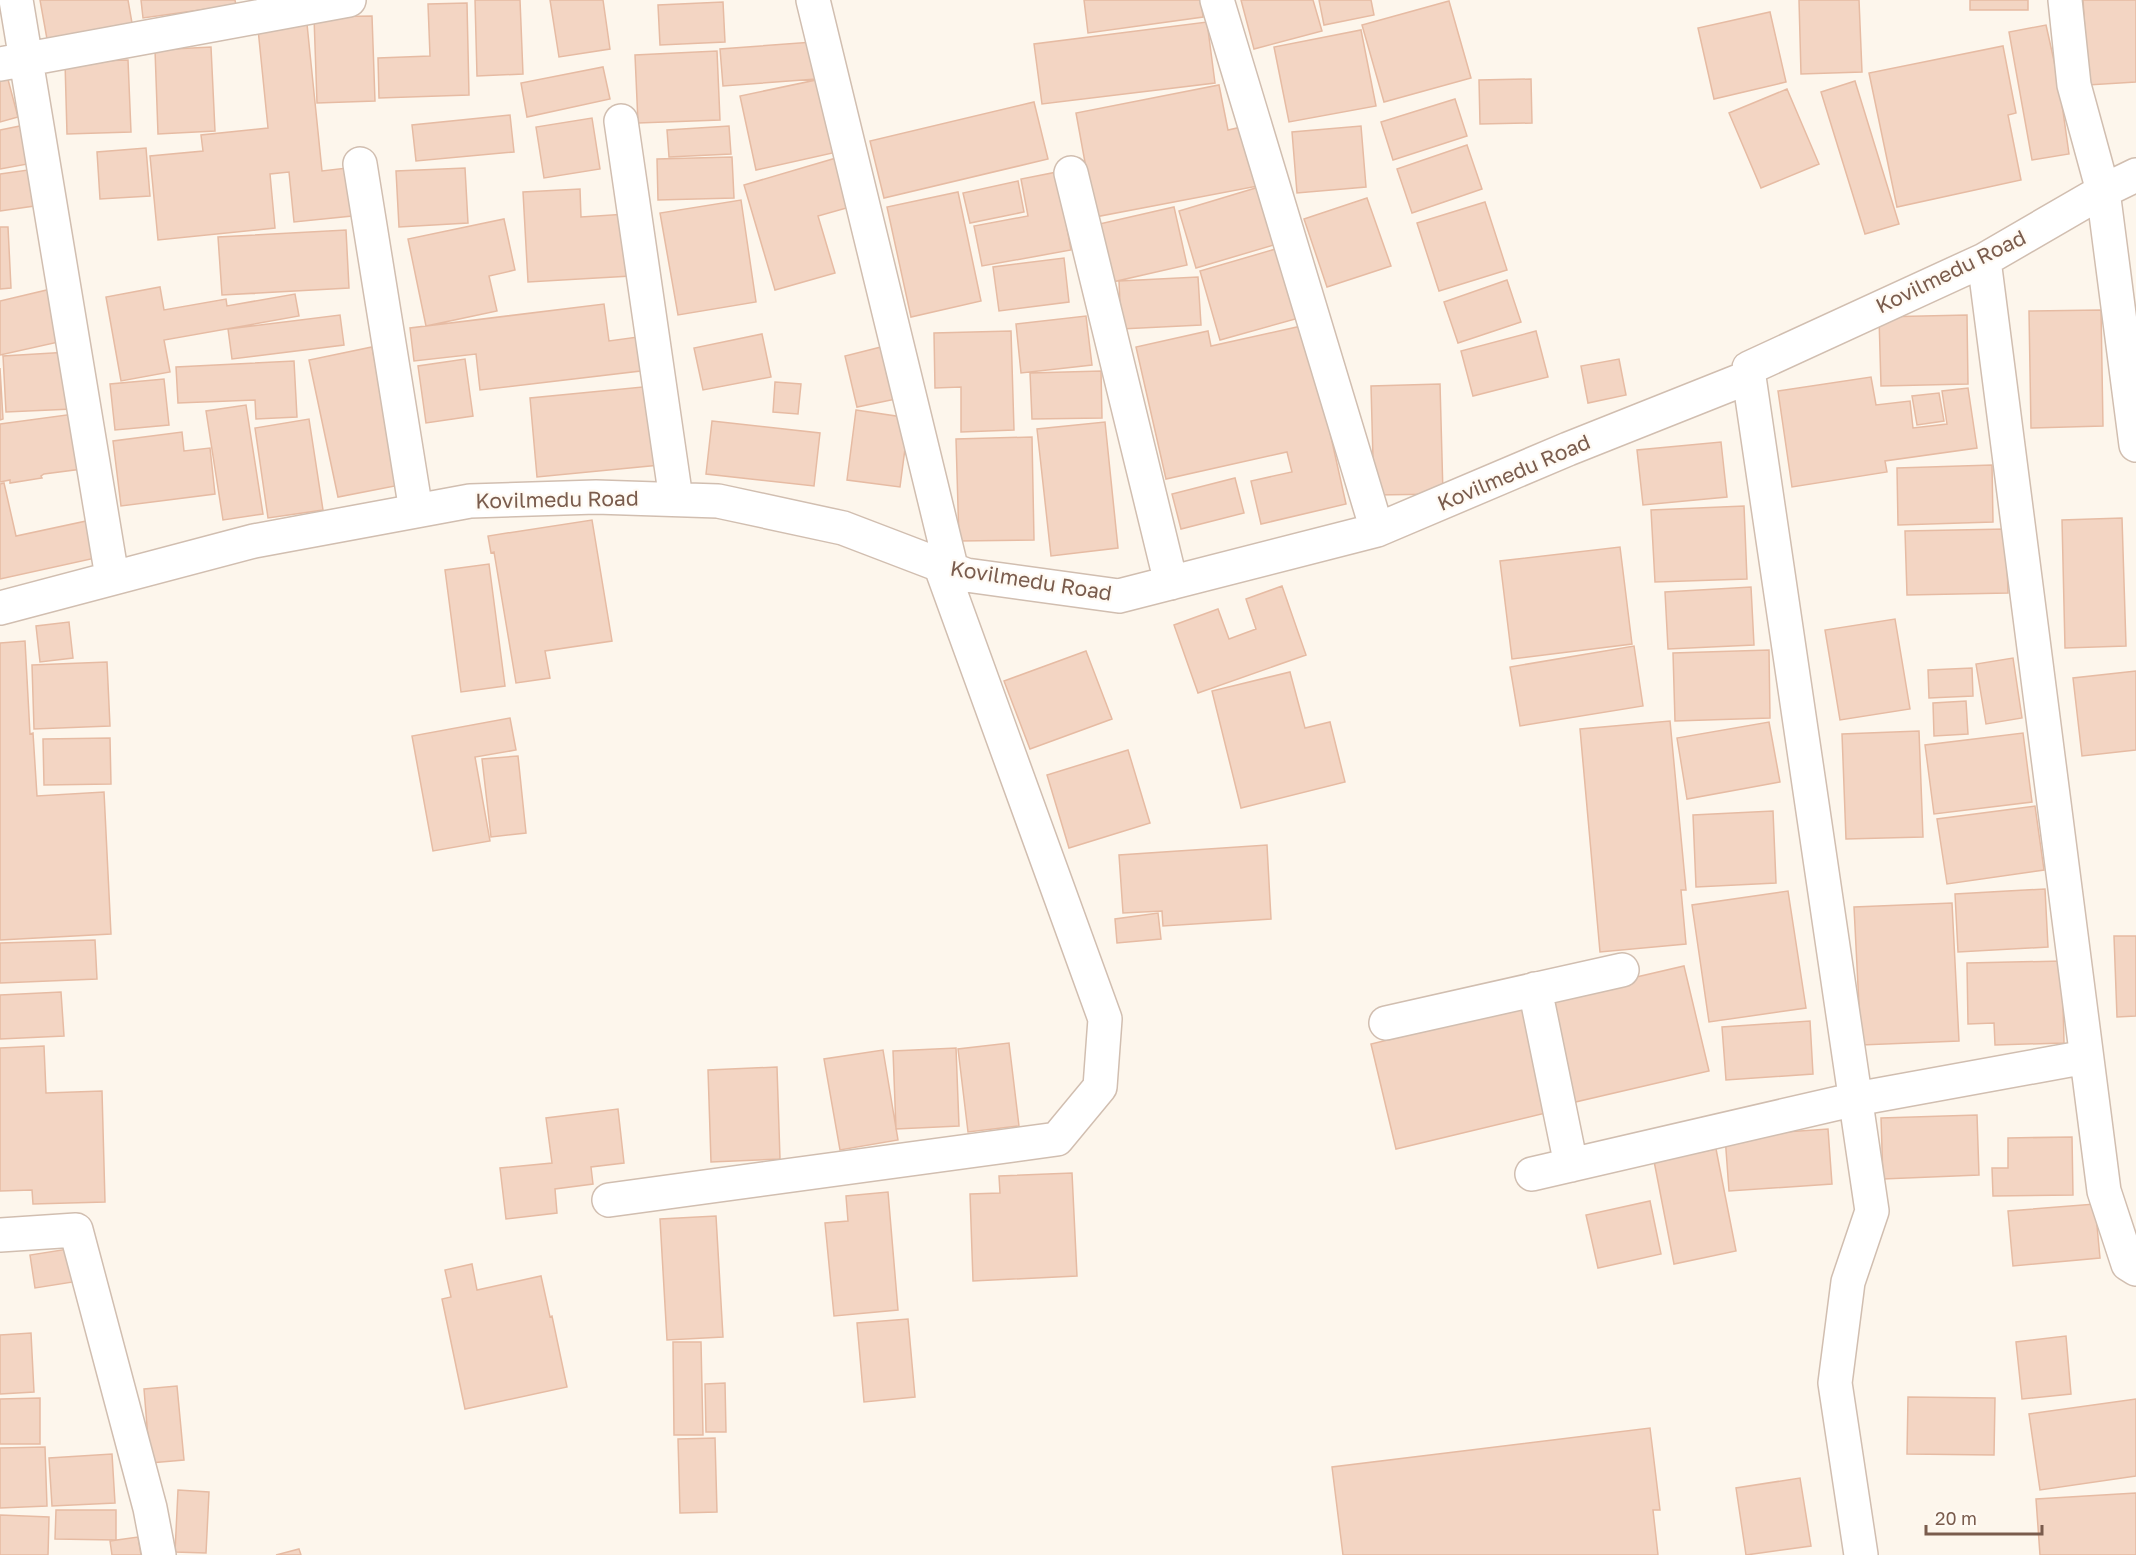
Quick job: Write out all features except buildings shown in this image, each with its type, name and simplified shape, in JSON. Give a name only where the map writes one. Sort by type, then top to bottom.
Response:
[{"type":"street","points":[[16,0],[13,62],[112,577]]},
{"type":"street","points":[[13,62],[349,0]]},
{"type":"street","points":[[609,1200],[1058,1139],[1100,1087],[1105,1020],[946,569],[813,0]]},
{"type":"street","points":[[1217,0],[1377,530]]},
{"type":"street","points":[[2065,0],[2074,85],[2103,191],[2136,445]]},
{"type":"street","points":[[621,121],[675,499]]},
{"type":"street","points":[[360,164],[416,512]]},
{"type":"street","points":[[1071,173],[1171,583]]},
{"type":"street","name":"Kovilmedu Road","points":[[0,608],[112,577],[254,542],[470,501],[596,497],[718,501],[843,528],[966,575],[1119,596],[1377,530],[1568,449],[1749,377],[1749,368],[1984,260],[2103,191],[2136,175]]},
{"type":"street","points":[[1984,260],[2104,1191],[2128,1264],[2136,1269]]},
{"type":"street","points":[[1749,377],[1872,1211],[1848,1282],[1835,1383],[1861,1555]]},
{"type":"street","points":[[1386,1023],[1622,970]]},
{"type":"street","points":[[1535,989],[1571,1165]]},
{"type":"street","points":[[1532,1174],[1856,1099],[2086,1057]]},
{"type":"street","points":[[0,1234],[76,1230],[150,1508],[159,1555]]}]
